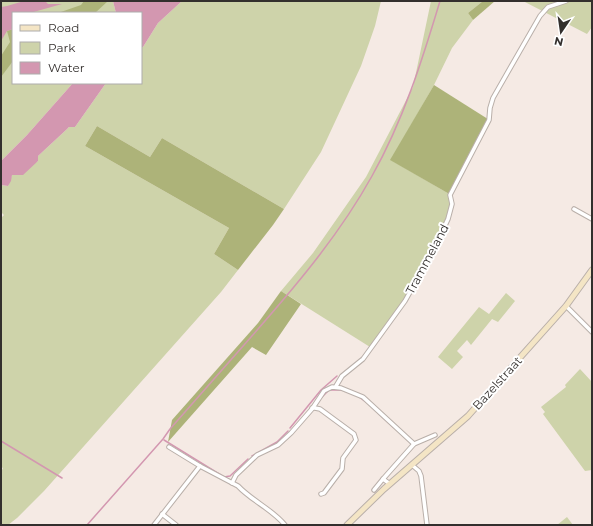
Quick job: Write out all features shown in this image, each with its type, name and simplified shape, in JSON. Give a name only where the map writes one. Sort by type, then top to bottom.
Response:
[{"type":"main road","name":"Bazelstraat","points":[[347,525],[390,484],[468,416],[566,306],[592,270]]},
{"type":"street","name":"Trammeland","points":[[232,483],[236,476],[257,455],[273,448],[283,441],[312,409],[324,391],[332,386],[336,386],[342,376],[363,359],[405,301],[433,251],[448,219],[452,204],[450,195],[489,120],[493,98],[540,16],[548,7],[566,1]]},
{"type":"street","points":[[574,209],[592,219]]},
{"type":"street","points":[[566,306],[592,332]]},
{"type":"street","points":[[336,386],[354,392],[363,398],[414,444]]},
{"type":"street","points":[[312,409],[320,409],[356,437],[355,442],[344,458],[342,469],[324,493],[321,494]]},
{"type":"street","points":[[374,490],[414,444],[435,435]]},
{"type":"street","points":[[169,447],[232,483],[269,509],[285,525]]},
{"type":"street","points":[[412,465],[419,471],[423,483],[427,525]]},
{"type":"street","points":[[154,525],[200,466]]},
{"type":"street","points":[[384,479],[390,484]]},
{"type":"street","points":[[162,514],[176,525]]},
{"type":"green space","points":[[1,1],[113,1],[116,12],[12,12],[12,84],[72,84],[27,135],[1,161]]},
{"type":"green space","points":[[84,1],[108,1],[96,12],[61,12],[81,5]]},
{"type":"green space","points":[[182,1],[381,1],[375,26],[361,66],[321,152],[284,209],[162,138],[150,157],[97,126],[85,146],[229,228],[214,254],[238,270],[221,292],[44,491],[17,518],[8,525],[1,525],[1,472],[3,468],[1,467],[1,218],[4,215],[1,212],[1,185],[8,186],[12,175],[16,175],[38,161],[38,156],[69,127],[75,127],[105,84],[142,84],[142,47],[158,23]]},
{"type":"green space","points":[[431,1],[483,1],[468,13],[473,20],[452,48],[434,85],[391,160],[451,195],[453,204],[448,219],[411,293],[370,347],[281,291],[313,253],[366,177],[413,87]]},
{"type":"green space","points":[[483,1],[495,1],[473,20],[468,13]]},
{"type":"green space","points":[[523,1],[592,1],[592,27],[587,34]]},
{"type":"green space","points":[[12,29],[12,62],[1,77],[1,56],[10,42],[7,31]]},
{"type":"green space","points":[[434,85],[491,121],[451,195],[390,160]]},
{"type":"green space","points":[[97,126],[150,157],[162,138],[284,209],[238,270],[214,254],[229,228],[85,146]]},
{"type":"green space","points":[[281,291],[301,304],[266,355],[252,347],[168,442],[172,420],[258,323]]},
{"type":"green space","points":[[506,293],[515,301],[498,322],[492,319],[471,345],[467,340],[457,351],[463,357],[452,369],[438,357],[479,307],[489,314]]},
{"type":"green space","points":[[580,369],[592,382],[592,470],[585,471],[543,414],[545,412],[541,407],[566,387],[565,385]]},
{"type":"green space","points":[[567,517],[573,525],[557,525]]},
{"type":"water","points":[[24,1],[47,1],[46,2],[48,4],[62,4],[34,12],[12,12],[12,29],[7,31],[1,41],[1,7]]},
{"type":"water","points":[[113,1],[182,1],[158,23],[143,47],[142,12],[116,12]]},
{"type":"water","points":[[72,84],[105,84],[75,127],[69,127],[38,156],[38,161],[23,175],[12,175],[8,186],[1,185],[1,161],[27,135]]},
{"type":"waterway","points":[[87,525],[289,293],[319,256],[347,217],[372,176],[393,134],[419,68],[440,1]]},
{"type":"waterway","points":[[290,428],[321,390],[337,376]]},
{"type":"waterway","points":[[321,398],[329,390],[342,390]]},
{"type":"waterway","points":[[359,397],[366,402]]},
{"type":"waterway","points":[[377,412],[393,427]]},
{"type":"waterway","points":[[252,456],[277,442],[288,431]]},
{"type":"waterway","points":[[164,440],[224,477],[230,476],[248,459]]},
{"type":"waterway","points":[[1,441],[62,478]]}]
